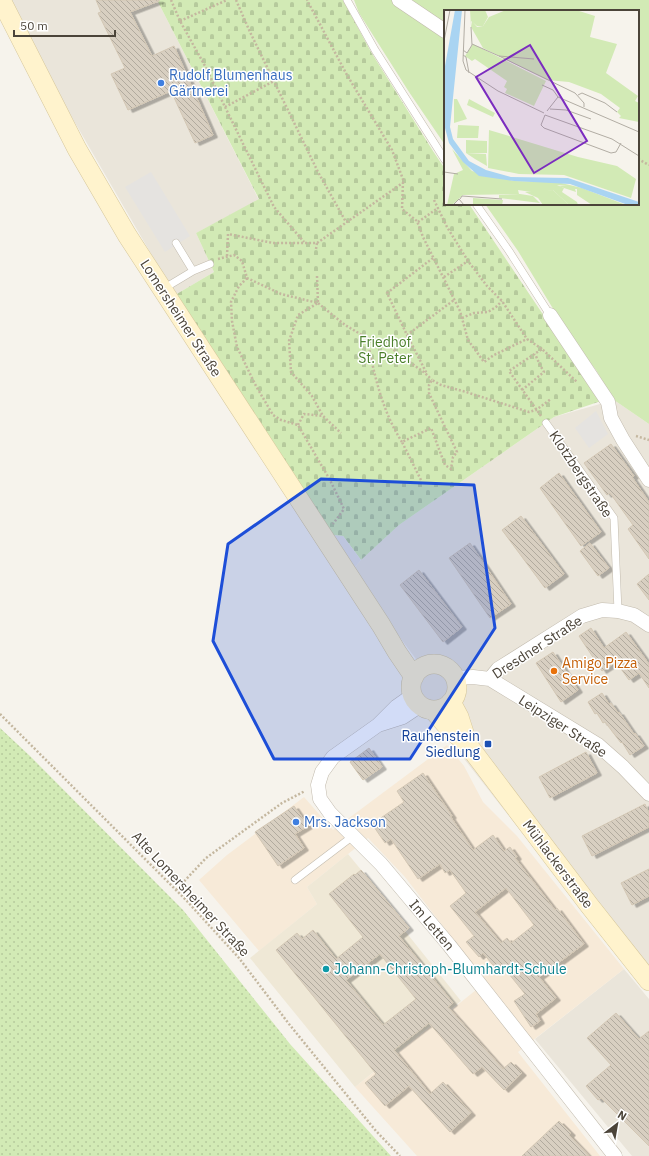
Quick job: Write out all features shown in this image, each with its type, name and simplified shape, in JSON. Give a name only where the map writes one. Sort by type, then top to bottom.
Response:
[{"type":"street","name":"Lomersheimer Straße","points":[[1,0],[77,149],[127,235],[381,625],[414,654],[421,671]]},
{"type":"street","points":[[399,0],[444,30]]},
{"type":"street","points":[[550,315],[608,402],[611,418],[623,440],[649,480]]},
{"type":"street","name":"Dresdner Straße","points":[[454,678],[473,677],[490,679],[498,669],[582,616],[602,610],[618,611]]},
{"type":"street","points":[[618,611],[634,615],[649,625]]},
{"type":"street","points":[[318,785],[322,772],[333,757],[378,725],[396,707],[422,704],[440,709],[451,702],[456,690],[456,684],[451,672],[446,668],[434,664],[421,671],[412,683],[411,689],[422,704]]},
{"type":"street","name":"Leipziger Straße","points":[[490,679],[598,745],[623,767],[649,794]]},
{"type":"street","name":"Mühlackerstraße","points":[[451,702],[459,717],[468,745]]},
{"type":"street","name":"Mühlackerstraße","points":[[422,704],[468,745],[575,887],[649,981]]},
{"type":"street","name":"Im Letten","points":[[318,785],[320,799],[330,812],[381,864],[449,945],[615,1156]]},
{"type":"lane","points":[[347,0],[375,50],[444,158]]},
{"type":"lane","points":[[477,205],[509,251],[550,315]]},
{"type":"lane","points":[[176,243],[193,271]]},
{"type":"lane","points":[[162,289],[193,271],[210,264]]},
{"type":"lane","name":"Klotzbergstraße","points":[[546,423],[614,518],[618,611]]},
{"type":"lane","points":[[294,880],[353,836]]},
{"type":"path","points":[[171,0],[180,21],[205,66],[274,207],[304,243]]},
{"type":"path","points":[[180,21],[227,0]]},
{"type":"path","points":[[236,0],[318,172],[346,222]]},
{"type":"path","points":[[307,0],[347,75],[392,150],[404,182],[402,209],[418,222],[423,237],[460,311],[468,340],[484,362],[494,355],[527,339]]},
{"type":"path","points":[[225,106],[274,81]]},
{"type":"path","points":[[639,160],[649,165]]},
{"type":"path","points":[[227,256],[228,234],[273,243],[317,243],[404,182]]},
{"type":"path","points":[[434,200],[447,227],[468,261],[487,286],[502,301],[527,339],[542,350],[577,382]]},
{"type":"path","points":[[418,222],[438,208]]},
{"type":"path","points":[[316,249],[317,243]]},
{"type":"path","points":[[210,264],[214,260],[234,255],[242,261],[247,278],[281,294],[318,303],[344,325],[367,338],[385,343],[428,375]]},
{"type":"path","points":[[433,258],[387,293],[407,335],[432,380],[441,385],[529,412],[536,410],[551,399]]},
{"type":"path","points":[[444,277],[468,261]]},
{"type":"path","points":[[317,276],[318,303]]},
{"type":"path","points":[[247,278],[239,286],[231,302],[232,321],[237,347],[273,415],[281,420],[298,424],[330,480],[344,509]]},
{"type":"path","points":[[407,335],[454,300]]},
{"type":"path","points":[[462,318],[474,313],[488,312],[502,301]]},
{"type":"path","points":[[318,303],[298,316],[289,342],[291,372],[312,396],[323,416],[341,433]]},
{"type":"path","points":[[367,338],[373,370],[384,405],[394,429],[422,480]]},
{"type":"path","points":[[542,350],[509,371],[546,423]]},
{"type":"path","points":[[522,390],[544,372],[535,354]]},
{"type":"path","points":[[402,442],[430,428],[445,465],[451,469],[453,457],[457,452],[429,393],[429,385],[432,380]]},
{"type":"path","points":[[298,424],[304,414],[323,416]]},
{"type":"path","name":"Alte Lomersheimer Straße","points":[[0,714],[176,890],[239,958],[337,1084],[376,1131],[400,1156]]},
{"type":"path","points":[[176,890],[206,858],[282,803],[318,785]]},
{"type":"highlighted area","points":[[321,479],[474,485],[495,628],[410,759],[274,759],[213,641],[228,544]]},
{"type":"shaded area","points":[[8,0],[157,0],[259,200],[196,233],[214,272],[175,295],[63,102]]},
{"type":"shaded area","points":[[151,172],[190,236],[165,252],[125,187]]},
{"type":"shaded area","points":[[614,400],[649,424],[649,985],[545,862],[432,719],[416,715],[404,702],[402,690],[405,672],[416,659],[351,572],[361,560],[399,525],[554,417]]},
{"type":"shaded area","points":[[596,411],[608,434],[589,448],[575,428]]},
{"type":"shaded area","points":[[328,535],[343,536],[361,560],[351,572]]},
{"type":"shaded area","points":[[447,745],[464,766],[483,802],[517,836],[624,969],[518,1052],[600,1156],[417,1156],[355,1087],[486,982],[405,877],[368,838],[307,887],[317,904],[259,951],[199,880],[227,855],[304,797],[333,830]]},
{"type":"shaded area","name":"Johann-Christoph-Blumhardt-Schule","points":[[348,854],[409,928],[405,931],[461,1001],[355,1087],[250,958],[317,904],[307,887]]},
{"type":"shaded area","points":[[624,969],[649,999],[649,1156],[632,1156],[535,1039]]},
{"type":"green space","name":"Friedhof St. Peter","points":[[157,0],[343,0],[371,52],[444,168],[444,205],[470,205],[601,401],[554,417],[399,525],[361,560],[343,536],[328,535],[175,295],[214,272],[196,233],[259,199]]},
{"type":"green space","points":[[354,0],[649,0],[649,424],[614,400],[596,370],[569,335],[518,251],[486,205],[639,205],[639,10],[444,10],[444,144],[409,92],[359,13]]},
{"type":"green space","points":[[0,728],[30,756],[183,910],[290,1044],[391,1156],[0,1156]]},
{"type":"building","points":[[96,0],[159,0],[130,12],[152,56],[174,46],[213,135],[195,143],[171,91],[128,110],[111,74],[125,68],[98,13],[101,12]]},
{"type":"building","points":[[611,444],[634,476],[632,477],[649,502],[649,559],[628,529],[633,525],[610,493],[607,495],[584,463]]},
{"type":"building","points":[[559,473],[601,532],[581,546],[540,488]]},
{"type":"building","points":[[521,516],[564,574],[545,588],[502,530]]},
{"type":"building","points":[[470,543],[511,604],[490,618],[449,558]]},
{"type":"building","points":[[590,543],[609,568],[598,576],[580,551]]},
{"type":"building","points":[[419,570],[462,627],[443,642],[400,585]]},
{"type":"building","points":[[649,574],[649,600],[637,584]]},
{"type":"building","points":[[591,628],[604,648],[626,632],[649,664],[649,688],[639,673],[629,680],[616,662],[602,671],[579,636]]},
{"type":"building","points":[[553,652],[578,690],[561,702],[536,663]]},
{"type":"building","points":[[602,693],[609,704],[611,703],[618,713],[619,712],[644,746],[630,755],[622,742],[621,743],[605,722],[603,723],[597,713],[595,714],[588,702]]},
{"type":"building","points":[[369,748],[382,767],[363,780],[350,762]]},
{"type":"building","points":[[586,752],[597,773],[550,798],[539,777]]},
{"type":"building","points":[[423,773],[473,850],[493,835],[504,851],[510,847],[517,857],[515,858],[555,910],[557,908],[584,944],[539,977],[556,998],[536,1014],[540,1021],[531,1027],[514,1001],[525,994],[501,964],[496,969],[483,953],[479,957],[466,942],[474,936],[450,906],[466,893],[450,870],[445,873],[440,864],[418,879],[391,839],[385,843],[372,824],[404,802],[397,791]],"holes":[[[506,888],[534,925],[511,943],[507,938],[501,943],[475,912]]]},
{"type":"building","points":[[645,804],[649,813],[649,827],[592,856],[582,836]]},
{"type":"building","points":[[294,806],[308,826],[295,834],[304,848],[278,866],[255,832]]},
{"type":"building","points":[[649,869],[649,896],[632,905],[621,883]]},
{"type":"building","name":"Johann-Christoph-Blumhardt-Schule","points":[[361,870],[409,928],[399,936],[453,1003],[448,1007],[503,1069],[511,1062],[522,1073],[504,1090],[482,1067],[473,1074],[429,1023],[394,1050],[430,1094],[443,1082],[471,1113],[450,1132],[409,1086],[385,1106],[365,1083],[376,1074],[276,950],[297,933],[302,939],[313,930],[336,959],[363,937],[329,894],[354,874],[355,875]],"holes":[[[380,954],[416,999],[383,1025],[346,980]]]},
{"type":"building","points":[[616,1013],[639,1039],[649,1031],[649,1146],[601,1098],[598,1100],[586,1086],[611,1065],[587,1038]]},
{"type":"building","points":[[559,1121],[571,1133],[569,1135],[589,1156],[522,1156]]},
{"type":"place","name":"Rudolf Blumenhaus Gärtnerei","points":[[161,83]]},
{"type":"place","name":"Amigo Pizza Service","points":[[554,671]]},
{"type":"place","name":"Rauhenstein Siedlung","points":[[488,744]]},
{"type":"place","name":"Mrs. Jackson","points":[[296,822]]},
{"type":"place","name":"Johann-Christoph-Blumhardt-Schule","points":[[326,969]]}]
